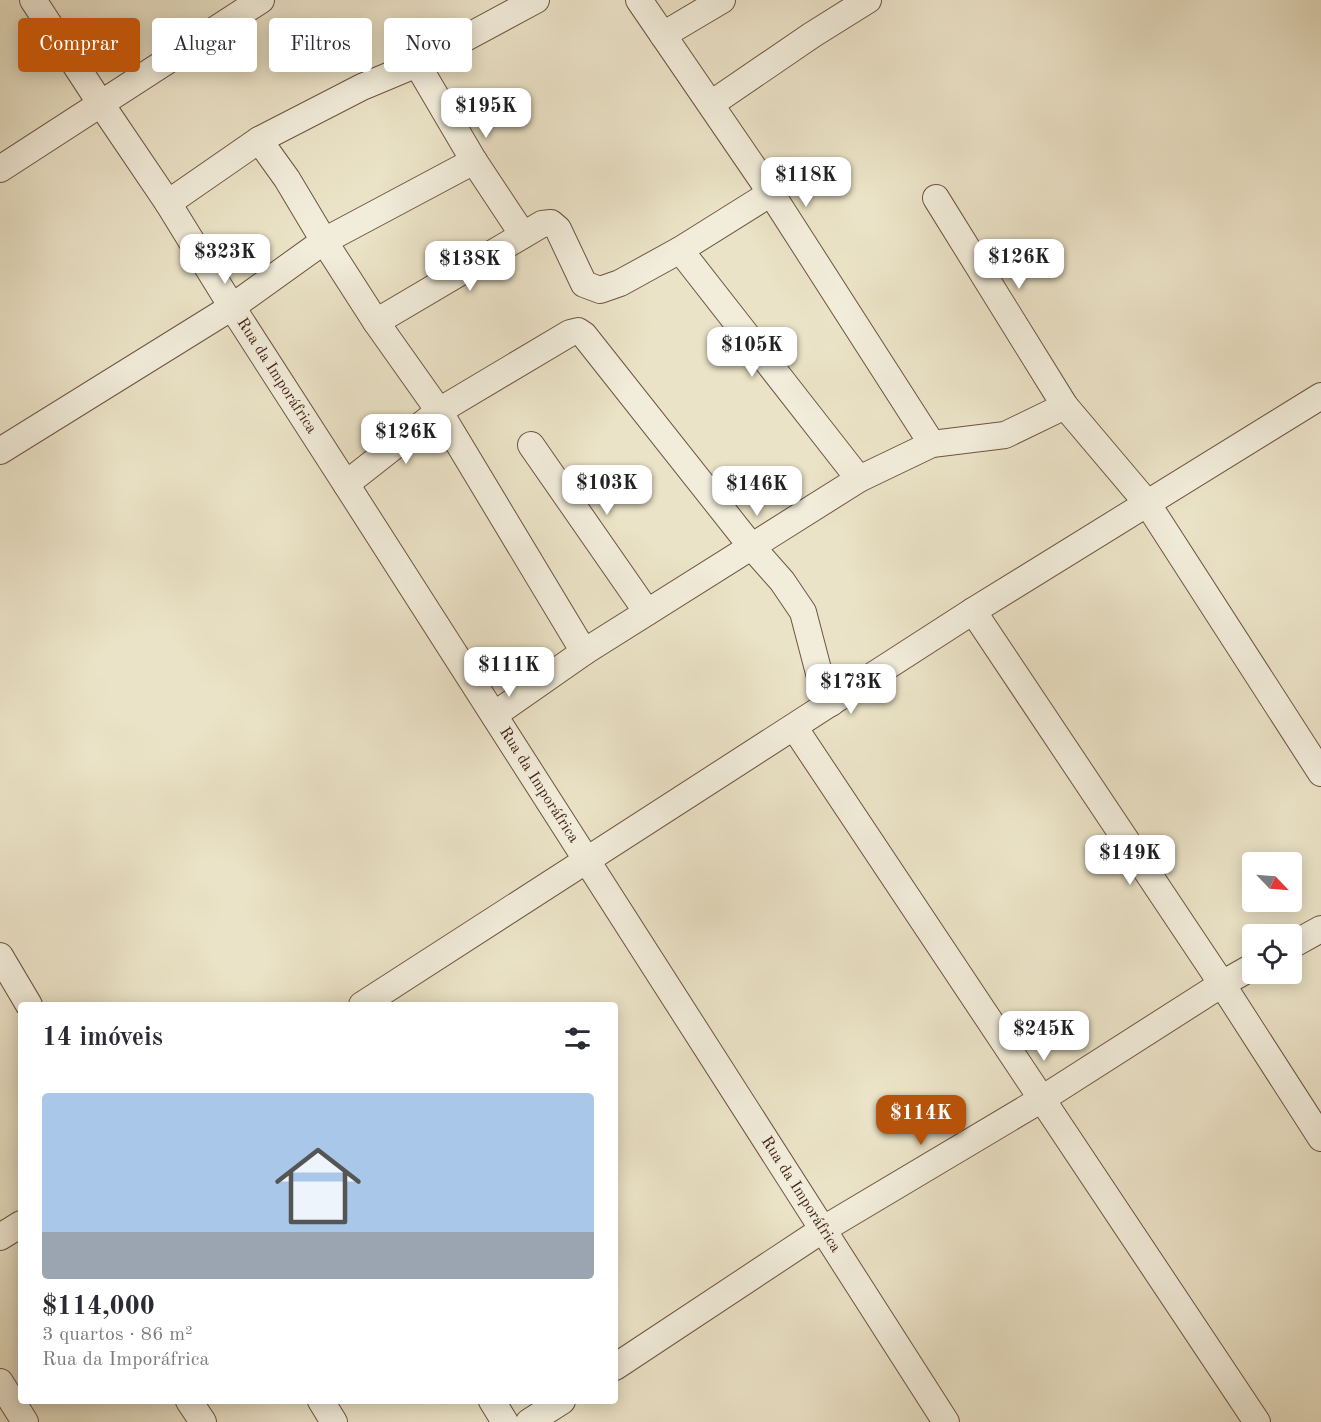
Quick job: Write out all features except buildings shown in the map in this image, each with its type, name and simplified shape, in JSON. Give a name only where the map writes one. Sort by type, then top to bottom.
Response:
[{"type":"street","name":"Rua da Imporáfrica","points":[[33,0],[168,203],[232,307],[946,1422]]},
{"type":"street","points":[[0,169],[261,0]]},
{"type":"street","points":[[472,35],[537,0]]},
{"type":"street","points":[[639,0],[771,193],[932,444]]},
{"type":"street","points":[[663,35],[722,0]]},
{"type":"street","points":[[711,104],[812,34],[868,0]]},
{"type":"street","points":[[168,203],[258,140],[362,87],[398,72]]},
{"type":"street","points":[[422,72],[474,161],[523,235]]},
{"type":"street","points":[[258,140],[287,179],[376,322],[439,411],[584,652]]},
{"type":"street","points":[[0,451],[232,307],[324,241],[474,161]]},
{"type":"street","points":[[376,322],[542,224],[551,223],[558,229],[584,284],[600,290],[620,283],[680,250],[771,193]]},
{"type":"street","points":[[936,198],[1065,405],[1147,503],[1321,773]]},
{"type":"street","points":[[680,250],[859,479]]},
{"type":"street","points":[[346,484],[439,411],[570,333],[578,331],[584,335],[782,582],[803,612],[820,677],[831,703]]},
{"type":"street","points":[[373,1002],[587,860],[973,611],[1321,396]]},
{"type":"street","points":[[494,714],[584,652],[859,479],[932,444],[1005,435],[1065,405]]},
{"type":"street","points":[[531,445],[647,612]]},
{"type":"street","points":[[973,611],[1222,984],[1321,1138]]},
{"type":"street","points":[[794,727],[1257,1422]]},
{"type":"street","points":[[1302,939],[1321,929]]},
{"type":"street","points":[[0,956],[27,1002]]},
{"type":"street","points":[[618,1364],[822,1230],[1042,1099],[1242,973]]},
{"type":"street","points":[[0,1237],[18,1226]]},
{"type":"street","points":[[0,1382],[26,1422]]},
{"type":"street","points":[[191,1404],[202,1422]]},
{"type":"street","points":[[323,1404],[334,1422]]},
{"type":"street","points":[[494,1404],[505,1422]]},
{"type":"street","points":[[529,1422],[557,1404]]}]
